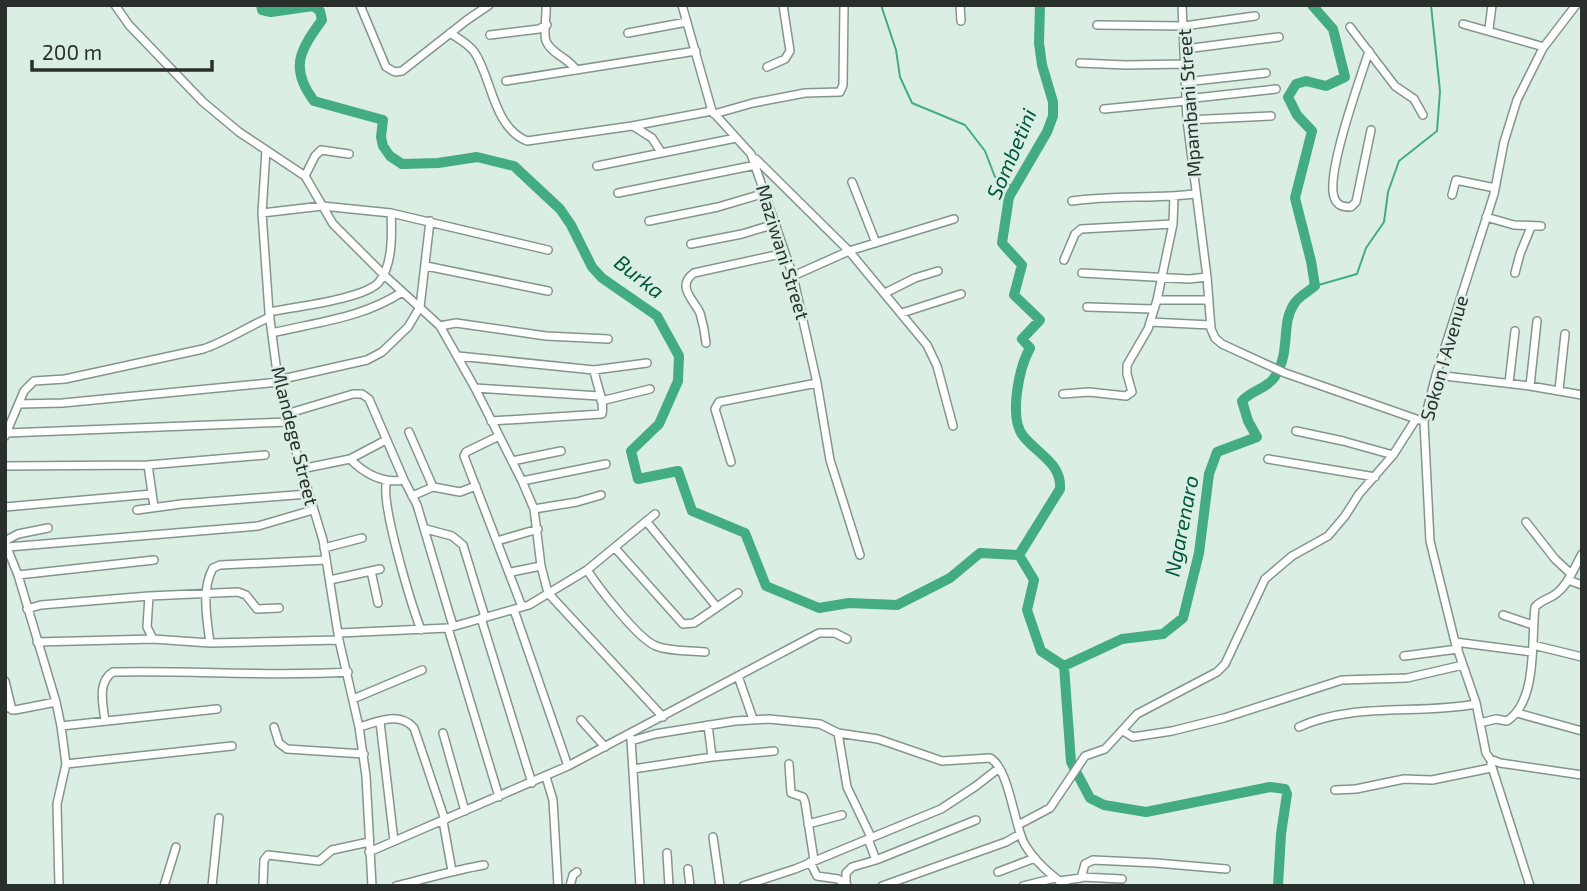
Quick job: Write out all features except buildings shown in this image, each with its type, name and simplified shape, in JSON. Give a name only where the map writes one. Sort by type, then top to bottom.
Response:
[{"type":"street","points":[[115,5],[129,25],[203,102],[239,132],[305,176],[334,223],[383,274],[440,326],[475,388],[534,509],[541,566],[548,593],[663,717]]},
{"type":"street","points":[[360,5],[386,67],[392,72],[402,71],[489,5]]},
{"type":"street","points":[[546,5],[545,33],[548,46],[573,65],[576,71]]},
{"type":"street","name":"Maziwani Street","points":[[682,5],[713,112],[751,154],[793,276],[817,383],[830,460],[860,555]]},
{"type":"street","points":[[767,66],[785,59],[790,51],[783,5]]},
{"type":"street","points":[[450,33],[475,53],[494,103],[507,122],[522,139],[538,141],[713,112],[805,93],[840,92],[843,85],[844,5]]},
{"type":"street","points":[[960,5],[961,21]]},
{"type":"street","name":"Mpambani Street","points":[[1182,5],[1187,120],[1211,325]]},
{"type":"street","points":[[1489,30],[1492,5]]},
{"type":"street","name":"Sokon I Avenue","points":[[1530,886],[1486,753],[1476,704],[1456,645],[1430,541],[1420,420],[1495,188],[1504,142],[1517,100],[1544,47],[1576,5]]},
{"type":"street","points":[[1097,25],[1184,26],[1255,16]]},
{"type":"street","points":[[628,33],[687,22]]},
{"type":"street","points":[[1463,24],[1544,47]]},
{"type":"street","points":[[490,35],[539,29],[547,25]]},
{"type":"street","points":[[1350,27],[1395,86],[1414,99],[1423,115]]},
{"type":"street","points":[[1185,48],[1279,37]]},
{"type":"street","points":[[506,81],[696,51]]},
{"type":"street","points":[[1369,51],[1336,166],[1333,195],[1338,205],[1351,207],[1356,202],[1371,130]]},
{"type":"street","points":[[1080,63],[1185,64]]},
{"type":"street","points":[[1185,82],[1266,73]]},
{"type":"street","points":[[1104,108],[1276,89]]},
{"type":"street","points":[[1187,120],[1271,116]]},
{"type":"street","points":[[632,126],[652,138],[661,152]]},
{"type":"street","points":[[597,166],[736,138]]},
{"type":"street","name":"Mlandege Street","points":[[267,150],[262,213],[272,333],[287,418],[324,548],[364,754],[372,886]]},
{"type":"street","points":[[305,176],[314,156],[321,150],[349,154]]},
{"type":"street","points":[[751,154],[849,251],[902,313],[932,355],[953,426]]},
{"type":"street","points":[[618,193],[756,165]]},
{"type":"street","points":[[1452,195],[1456,180],[1495,188]]},
{"type":"street","points":[[852,182],[876,243]]},
{"type":"street","points":[[649,221],[718,207],[765,193]]},
{"type":"street","points":[[1072,201],[1108,196],[1196,197]]},
{"type":"street","points":[[1063,394],[1089,392],[1131,395],[1133,390],[1127,374],[1127,365],[1143,340],[1157,300],[1173,224],[1174,196]]},
{"type":"street","points":[[262,213],[322,206],[391,213],[548,250]]},
{"type":"street","points":[[391,213],[390,253],[383,274],[374,286],[357,294],[270,314],[203,349],[65,379],[34,382],[28,385],[6,435],[287,418],[353,394],[362,394],[372,403],[426,529],[450,627],[499,797]]},
{"type":"street","points":[[1486,217],[1531,227],[1541,226]]},
{"type":"street","points":[[793,276],[849,251],[954,219]]},
{"type":"street","points":[[19,404],[63,403],[279,381],[373,357],[408,327],[421,307],[430,221]]},
{"type":"street","points":[[691,244],[775,224]]},
{"type":"street","points":[[1064,260],[1075,234],[1081,229],[1173,224]]},
{"type":"street","points":[[1515,273],[1531,227]]},
{"type":"street","points":[[706,343],[701,316],[686,292],[686,283],[690,276],[785,253]]},
{"type":"street","points":[[426,266],[548,291]]},
{"type":"street","points":[[885,292],[938,271]]},
{"type":"street","points":[[1082,273],[1161,278],[1207,277]]},
{"type":"street","points":[[272,333],[346,317],[374,308],[402,292]]},
{"type":"street","points":[[902,313],[961,294]]},
{"type":"street","points":[[1157,300],[1209,300]]},
{"type":"street","points":[[1087,307],[1153,309]]},
{"type":"street","points":[[1530,386],[1538,321]]},
{"type":"street","points":[[1018,825],[1049,808],[1085,756],[1105,749],[1133,718],[1217,672],[1225,664],[1265,579],[1292,556],[1328,536],[1420,420],[1269,366],[1217,341],[1212,334],[1211,325],[1150,322]]},
{"type":"street","points":[[440,326],[456,323],[534,334],[608,339]]},
{"type":"street","points":[[1508,383],[1516,331]]},
{"type":"street","points":[[1559,390],[1565,334]]},
{"type":"street","points":[[458,356],[594,370],[647,363]]},
{"type":"street","points":[[491,421],[596,415],[603,411],[594,370]]},
{"type":"street","points":[[1436,375],[1582,395]]},
{"type":"street","points":[[731,462],[715,409],[719,402],[817,383]]},
{"type":"street","points":[[475,388],[600,398],[650,389]]},
{"type":"street","points":[[1296,431],[1393,455]]},
{"type":"street","points":[[409,432],[433,487]]},
{"type":"street","points":[[499,436],[464,454],[510,572],[518,608],[568,766]]},
{"type":"street","points":[[301,469],[350,459],[386,440]]},
{"type":"street","points":[[512,461],[561,452]]},
{"type":"street","points":[[5,466],[148,464],[265,455]]},
{"type":"street","points":[[1269,458],[1375,477]]},
{"type":"street","points":[[350,459],[362,470],[387,481],[404,480]]},
{"type":"street","points":[[148,464],[154,508]]},
{"type":"street","points":[[522,481],[606,464]]},
{"type":"street","points":[[387,481],[384,495],[410,600],[421,630]]},
{"type":"street","points":[[412,496],[433,487],[460,492],[476,486]]},
{"type":"street","points":[[5,507],[152,494]]},
{"type":"street","points":[[137,510],[308,494]]},
{"type":"street","points":[[534,509],[601,495]]},
{"type":"street","points":[[6,544],[258,526],[313,510]]},
{"type":"street","points":[[37,642],[153,639],[210,643],[450,627],[518,608],[548,593],[587,570],[654,514]]},
{"type":"street","points":[[646,521],[716,606]]},
{"type":"street","points":[[1526,522],[1569,577],[1582,584]]},
{"type":"street","points":[[6,544],[18,534],[48,527]]},
{"type":"street","points":[[426,529],[452,536],[463,545],[532,783]]},
{"type":"street","points":[[497,541],[538,529]]},
{"type":"street","points":[[324,548],[362,538]]},
{"type":"street","points":[[6,544],[18,575],[61,726],[66,764],[57,804],[59,886]]},
{"type":"street","points":[[615,548],[680,622],[694,623],[738,593]]},
{"type":"street","points":[[1480,723],[1496,719],[1507,721],[1517,713],[1526,693],[1538,603],[1557,594],[1582,554]]},
{"type":"street","points":[[18,575],[154,560]]},
{"type":"street","points":[[210,643],[207,594],[211,572],[220,565],[326,560]]},
{"type":"street","points":[[510,572],[541,566]]},
{"type":"street","points":[[330,580],[380,569]]},
{"type":"street","points":[[587,570],[608,600],[651,644],[662,648],[705,652]]},
{"type":"street","points":[[371,571],[378,603]]},
{"type":"street","points":[[27,608],[149,596],[242,593],[257,608],[279,608]]},
{"type":"street","points":[[149,596],[147,627],[153,639]]},
{"type":"street","points":[[1503,615],[1533,625]]},
{"type":"street","points":[[369,852],[546,777],[819,633],[835,633],[847,639]]},
{"type":"street","points":[[1404,656],[1456,645],[1533,649],[1582,657]]},
{"type":"street","points":[[1123,731],[1133,737],[1172,731],[1224,718],[1342,680],[1407,678],[1463,665]]},
{"type":"street","points":[[353,699],[422,670]]},
{"type":"street","points":[[105,721],[103,685],[113,672],[285,676],[314,672],[348,672]]},
{"type":"street","points":[[738,676],[753,719]]},
{"type":"street","points":[[5,681],[8,708],[56,702]]},
{"type":"street","points":[[1299,727],[1312,721],[1369,711],[1426,711],[1476,704]]},
{"type":"street","points":[[61,726],[217,709]]},
{"type":"street","points":[[1517,713],[1582,731]]},
{"type":"street","points":[[359,727],[400,719],[414,728],[444,820],[452,871]]},
{"type":"street","points":[[631,741],[753,719],[820,724],[838,733],[878,739],[942,761],[990,758],[999,768],[1020,834],[1035,858],[1060,881]]},
{"type":"street","points":[[581,720],[605,747]]},
{"type":"street","points":[[380,722],[394,841]]},
{"type":"street","points":[[708,725],[712,757]]},
{"type":"street","points":[[274,727],[279,743],[288,749],[364,754]]},
{"type":"street","points":[[631,732],[640,886]]},
{"type":"street","points":[[443,733],[465,811]]},
{"type":"street","points":[[838,733],[847,787],[876,860]]},
{"type":"street","points":[[66,764],[232,746]]},
{"type":"street","points":[[633,769],[774,751]]},
{"type":"street","points":[[789,764],[791,793],[803,797],[812,861],[817,876],[838,879],[847,884]]},
{"type":"street","points":[[1335,790],[1356,789],[1404,779],[1432,780],[1491,764],[1582,775]]},
{"type":"street","points":[[743,886],[766,880],[941,809],[999,768]]},
{"type":"street","points":[[546,777],[553,800],[558,886]]},
{"type":"street","points":[[808,824],[842,815]]},
{"type":"street","points":[[212,886],[219,818]]},
{"type":"street","points":[[847,884],[846,873],[852,867],[976,820]]},
{"type":"street","points":[[882,886],[1006,842],[1020,834]]},
{"type":"street","points":[[713,837],[720,886]]},
{"type":"street","points":[[262,886],[264,860],[268,856],[319,861],[332,850],[369,842]]},
{"type":"street","points":[[164,886],[176,847]]},
{"type":"street","points":[[667,852],[669,886]]},
{"type":"street","points":[[999,872],[1035,858]]},
{"type":"street","points":[[1082,877],[1084,864],[1093,860],[1226,869]]},
{"type":"street","points":[[396,886],[484,865]]},
{"type":"street","points":[[688,869],[690,886]]},
{"type":"street","points":[[570,886],[573,874],[577,872]]},
{"type":"street","points":[[1023,886],[1082,877],[1122,879]]},
{"type":"waterway","name":"Burka","points":[[261,5],[262,10],[271,12],[313,6],[320,11],[322,20],[300,59],[302,79],[314,101],[383,120],[383,146],[390,156],[402,164],[438,163],[477,157],[514,166],[560,209],[592,267],[602,278],[657,316],[679,356],[678,381],[659,424],[631,451],[638,479],[678,471],[692,511],[745,533],[766,586],[819,608],[849,603],[897,605],[950,578],[980,553],[1019,555],[1034,580],[1027,610],[1041,651],[1064,666]]},
{"type":"waterway","points":[[881,5],[896,50],[900,77],[912,103],[965,125],[985,151],[995,177],[1014,187]]},
{"type":"waterway","name":"Sombetini","points":[[1019,555],[1060,489],[1060,480],[1053,466],[1019,429],[1017,393],[1022,368],[1030,348],[1022,339],[1040,320],[1014,295],[1022,265],[1002,243],[1009,197],[1047,132],[1053,116],[1053,102],[1042,65],[1039,43],[1040,5]]},
{"type":"waterway","name":"Ngarenaro","points":[[1278,886],[1287,794],[1285,789],[1270,787],[1146,812],[1104,805],[1090,798],[1071,762],[1064,666],[1122,639],[1163,634],[1183,618],[1199,553],[1209,474],[1217,452],[1257,437],[1248,421],[1242,401],[1274,378],[1283,358],[1290,312],[1298,299],[1315,286],[1295,198],[1312,131],[1297,115],[1288,97],[1296,84],[1306,81],[1326,86],[1345,77],[1333,29],[1312,5]]},
{"type":"waterway","points":[[1315,286],[1357,274],[1366,248],[1384,222],[1388,192],[1399,161],[1437,131],[1440,91],[1431,5]]}]
